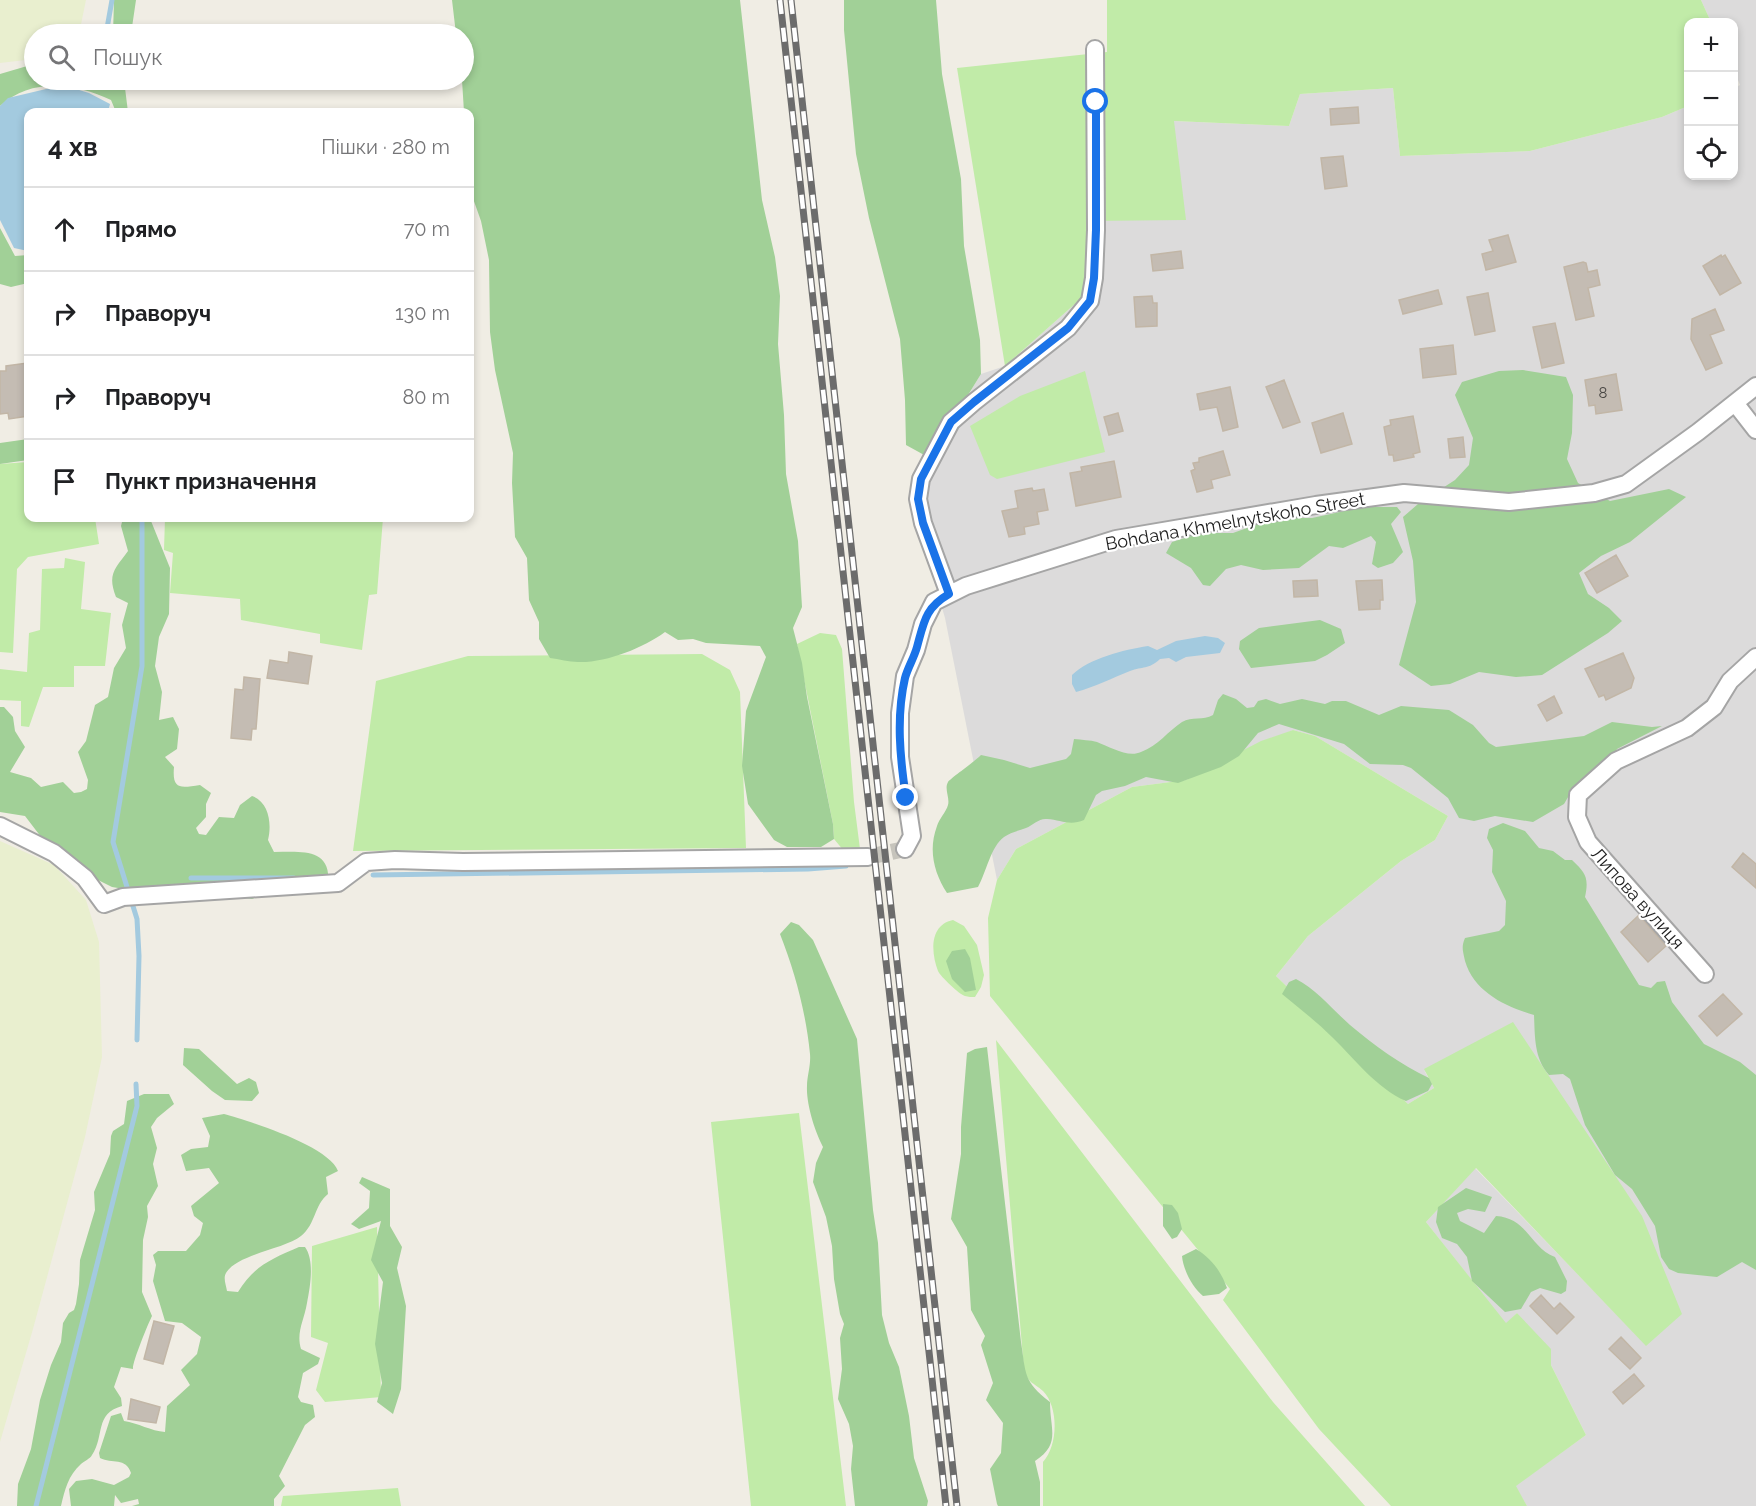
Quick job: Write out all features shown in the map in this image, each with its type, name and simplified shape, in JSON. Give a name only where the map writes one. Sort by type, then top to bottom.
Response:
[{"type":"street","points":[[905,849],[912,836],[900,757],[900,713],[905,676],[916,651],[923,624],[934,602],[949,594],[923,523],[918,499],[921,479],[951,422],[1068,328],[1090,301],[1094,278],[1096,230],[1095,50]]},
{"type":"street","name":"Bohdana Khmelnytskoho Street","points":[[949,594],[966,586],[1116,539],[1305,506],[1404,493],[1509,502],[1594,493],[1626,483],[1756,386]]},
{"type":"street","points":[[1735,403],[1756,430]]},
{"type":"street","name":"Липова вулиця","points":[[1705,974],[1588,842],[1577,817],[1578,795],[1616,761],[1687,728],[1714,707],[1730,681],[1756,657]]},
{"type":"street","points":[[0,826],[54,853],[85,878],[104,904],[123,897],[338,883],[366,862],[395,860],[463,862],[868,857]]},
{"type":"shaded area","points":[[1701,0],[1756,0],[1756,1506],[1527,1506],[1515,1486],[1586,1435],[1551,1365],[1517,1313],[1506,1324],[1426,1222],[1475,1168],[1646,1345],[1424,1070],[1434,1088],[1408,1104],[1276,976],[1308,936],[1401,861],[1435,840],[1448,816],[1315,736],[1293,730],[1186,780],[1132,787],[1016,849],[997,880],[945,618],[909,495],[926,456],[955,416],[981,374],[1005,366],[1085,295],[1087,221],[1173,121],[1289,126],[1300,94],[1393,88],[1400,156],[1530,151],[1662,117],[1684,108],[1684,180],[1738,180],[1738,86],[1740,85],[1738,80],[1738,18],[1709,18]]},
{"type":"green space","points":[[0,0],[86,0],[81,24],[24,24],[24,60],[0,63]]},
{"type":"green space","points":[[114,0],[136,0],[132,24],[113,24]]},
{"type":"green space","points":[[452,0],[740,0],[762,200],[775,257],[780,296],[778,344],[786,474],[798,541],[802,607],[793,628],[802,663],[833,824],[834,839],[821,847],[787,847],[774,840],[748,804],[742,766],[746,711],[766,657],[760,646],[706,643],[693,639],[678,640],[665,632],[646,644],[612,657],[589,662],[571,662],[550,658],[539,639],[539,622],[529,600],[527,558],[515,537],[513,453],[495,370],[490,332],[489,260],[481,221],[474,201],[474,108],[464,108],[463,90],[474,90],[474,24],[455,24]]},
{"type":"green space","points":[[844,0],[936,0],[942,74],[961,179],[964,246],[980,340],[981,374],[955,416],[926,456],[906,445],[900,339],[869,218],[856,154],[844,30]]},
{"type":"green space","points":[[1107,0],[1701,0],[1709,18],[1684,18],[1684,108],[1662,117],[1530,151],[1400,156],[1393,88],[1300,94],[1289,126],[1174,121],[1186,220],[1087,221],[1085,295],[1005,366],[957,68],[1107,52]]},
{"type":"green space","points":[[24,67],[24,90],[26,90],[0,106],[0,74]]},
{"type":"green space","points":[[83,90],[125,90],[128,108],[114,108],[111,100]]},
{"type":"green space","points":[[0,228],[15,256],[24,255],[24,284],[11,287],[0,284]]},
{"type":"green space","points":[[1523,370],[1566,377],[1573,395],[1572,433],[1567,459],[1578,483],[1610,501],[1669,489],[1686,497],[1630,542],[1601,556],[1579,573],[1588,594],[1609,608],[1622,621],[1608,633],[1542,675],[1516,677],[1479,672],[1450,684],[1431,686],[1399,665],[1416,602],[1413,561],[1403,517],[1418,504],[1455,480],[1469,465],[1473,438],[1455,395],[1462,382],[1499,371]]},
{"type":"green space","points":[[1085,371],[1105,452],[997,479],[990,475],[970,426],[1020,396]]},
{"type":"green space","points":[[24,440],[24,461],[0,464],[0,443]]},
{"type":"green space","points":[[24,462],[24,522],[96,522],[99,544],[28,557],[17,569],[13,653],[0,652],[0,464]]},
{"type":"green space","points":[[1363,507],[1397,507],[1401,512],[1391,524],[1403,552],[1393,563],[1378,568],[1372,564],[1376,542],[1371,536],[1343,548],[1329,546],[1299,568],[1263,570],[1241,565],[1226,569],[1210,586],[1203,585],[1191,568],[1166,553],[1172,542],[1201,533],[1233,533],[1275,518],[1312,518]]},
{"type":"green space","points":[[122,522],[151,522],[170,568],[169,614],[159,637],[155,666],[162,692],[159,720],[173,717],[179,729],[177,749],[165,757],[174,767],[176,784],[182,787],[200,785],[211,793],[206,804],[206,817],[196,828],[199,834],[206,835],[219,817],[234,818],[240,805],[252,796],[266,808],[270,827],[268,840],[274,852],[304,852],[320,858],[325,863],[328,872],[328,884],[285,886],[252,899],[186,890],[155,894],[112,887],[94,878],[48,846],[25,816],[0,812],[0,707],[4,707],[13,717],[15,731],[25,747],[10,772],[31,778],[41,787],[63,782],[74,793],[87,789],[88,780],[78,752],[86,741],[95,705],[108,697],[114,668],[126,648],[122,625],[128,603],[116,597],[112,583],[114,572],[128,551]]},
{"type":"green space","points":[[165,522],[383,522],[377,594],[369,595],[362,650],[320,643],[320,634],[241,620],[240,599],[170,593],[173,553],[164,550]]},
{"type":"green space","points":[[65,558],[85,562],[81,609],[111,613],[105,666],[74,666],[74,687],[43,687],[29,727],[21,726],[21,701],[0,700],[0,669],[27,672],[29,633],[40,630],[42,569],[64,568]]},
{"type":"green space","points":[[1320,620],[1341,629],[1345,643],[1315,661],[1251,668],[1239,649],[1240,641],[1259,628]]},
{"type":"green space","points":[[820,633],[836,635],[842,649],[860,849],[844,851],[834,839],[833,824],[797,644]]},
{"type":"green space","points":[[702,654],[730,670],[740,692],[746,848],[353,851],[376,681],[468,656]]},
{"type":"green space","points":[[1223,694],[1236,699],[1247,708],[1254,707],[1258,701],[1266,699],[1280,704],[1302,699],[1325,704],[1332,701],[1346,701],[1379,715],[1401,706],[1449,710],[1473,725],[1489,743],[1496,747],[1584,736],[1612,722],[1662,726],[1617,749],[1611,761],[1571,792],[1564,804],[1533,822],[1495,816],[1474,821],[1459,818],[1448,798],[1411,768],[1403,765],[1370,764],[1344,744],[1279,724],[1258,733],[1239,756],[1221,767],[1178,783],[1146,777],[1096,795],[1084,820],[1070,823],[1044,819],[1009,834],[999,841],[978,887],[947,893],[934,861],[934,835],[948,805],[948,782],[981,755],[1030,768],[1066,759],[1071,754],[1074,739],[1094,741],[1119,751],[1136,753],[1153,746],[1182,722],[1213,715],[1218,700]]},
{"type":"green space","points":[[1293,730],[1315,736],[1448,816],[1435,840],[1401,861],[1308,936],[1276,976],[1408,1104],[1434,1088],[1424,1069],[1513,1022],[1642,1216],[1682,1314],[1646,1346],[1476,1168],[1426,1222],[1506,1323],[1517,1313],[1551,1349],[1551,1365],[1586,1435],[1516,1486],[1527,1506],[1391,1506],[1319,1429],[1223,1300],[1230,1289],[990,996],[988,918],[997,880],[1016,849],[1132,787],[1186,780],[1261,741]]},
{"type":"green space","points":[[1503,823],[1525,831],[1539,848],[1553,851],[1565,860],[1572,860],[1583,872],[1586,880],[1585,897],[1639,985],[1651,988],[1657,982],[1665,981],[1672,1002],[1704,1044],[1740,1062],[1756,1075],[1756,1270],[1742,1262],[1717,1277],[1678,1273],[1669,1269],[1661,1257],[1655,1226],[1632,1189],[1615,1175],[1585,1125],[1570,1079],[1563,1074],[1549,1075],[1540,1062],[1536,1047],[1534,1015],[1513,1008],[1492,997],[1483,990],[1469,972],[1463,952],[1465,938],[1499,931],[1505,925],[1506,901],[1492,872],[1493,850],[1487,838],[1489,829]]},
{"type":"green space","points":[[0,841],[54,865],[86,900],[99,942],[102,1057],[85,1137],[0,1442]]},
{"type":"green space","points":[[953,920],[964,926],[977,945],[984,975],[975,997],[962,995],[946,981],[938,971],[936,964],[933,948],[936,934],[945,923]]},
{"type":"green space","points":[[791,922],[799,925],[813,940],[857,1039],[878,1243],[882,1315],[889,1343],[899,1367],[909,1416],[914,1458],[928,1501],[927,1506],[855,1506],[851,1469],[853,1446],[849,1424],[838,1399],[842,1369],[840,1338],[844,1324],[834,1279],[832,1246],[826,1217],[813,1182],[816,1163],[823,1147],[814,1126],[808,1101],[810,1054],[803,1008],[780,934]]},
{"type":"green space","points":[[965,949],[970,958],[976,990],[965,992],[952,979],[946,961],[952,951]]},
{"type":"green space","points":[[1296,979],[1318,994],[1350,1025],[1378,1047],[1429,1078],[1432,1084],[1428,1091],[1406,1101],[1375,1081],[1326,1031],[1282,994],[1289,982]]},
{"type":"green space","points":[[996,1040],[1273,1402],[1365,1506],[1043,1506],[1043,1462],[1052,1446],[1054,1416],[1048,1398],[1030,1380],[1024,1370]]},
{"type":"green space","points":[[987,1047],[1024,1362],[1030,1382],[1050,1402],[1051,1442],[1043,1455],[1035,1461],[1040,1482],[1040,1506],[998,1506],[997,1504],[990,1469],[1001,1453],[1003,1423],[986,1400],[993,1383],[981,1345],[985,1336],[971,1310],[967,1247],[951,1219],[961,1154],[967,1053]]},
{"type":"green space","points":[[184,1048],[199,1049],[237,1084],[249,1078],[256,1082],[259,1093],[252,1101],[225,1100],[183,1065]]},
{"type":"green space","points":[[144,1094],[169,1094],[174,1104],[157,1118],[151,1127],[157,1148],[153,1164],[158,1186],[147,1206],[148,1217],[143,1240],[142,1292],[152,1316],[133,1369],[121,1367],[114,1387],[121,1398],[122,1406],[107,1414],[101,1426],[96,1448],[70,1478],[61,1506],[17,1506],[18,1484],[31,1449],[40,1400],[61,1342],[63,1323],[76,1304],[80,1260],[95,1210],[94,1192],[110,1154],[111,1136],[113,1131],[124,1124],[127,1101]]},
{"type":"green space","points":[[799,1113],[846,1506],[751,1506],[711,1122]]},
{"type":"green space","points":[[224,1114],[305,1144],[332,1162],[338,1171],[326,1177],[328,1194],[323,1198],[310,1226],[301,1236],[294,1241],[240,1261],[232,1266],[225,1277],[227,1291],[238,1292],[250,1276],[264,1264],[299,1247],[305,1247],[310,1259],[311,1274],[300,1343],[301,1349],[320,1358],[318,1364],[303,1373],[298,1397],[301,1402],[313,1405],[315,1417],[305,1425],[279,1476],[285,1486],[274,1499],[274,1506],[132,1506],[139,1504],[138,1499],[121,1503],[115,1495],[114,1506],[71,1506],[69,1489],[76,1481],[92,1479],[114,1485],[129,1477],[131,1473],[129,1468],[122,1463],[100,1458],[99,1453],[111,1416],[121,1413],[124,1421],[165,1432],[167,1406],[190,1385],[181,1370],[197,1354],[201,1337],[182,1323],[165,1321],[153,1281],[156,1265],[153,1255],[158,1251],[186,1251],[200,1235],[203,1223],[194,1216],[191,1206],[219,1183],[209,1168],[186,1171],[181,1155],[191,1149],[208,1147],[210,1136],[202,1118]]},
{"type":"green space","points":[[362,1177],[390,1189],[390,1226],[402,1247],[397,1268],[406,1306],[401,1389],[393,1414],[377,1402],[382,1383],[375,1344],[383,1282],[371,1260],[381,1221],[359,1229],[351,1224],[369,1208],[370,1191],[359,1183]]},
{"type":"green space","points":[[1466,1188],[1492,1197],[1485,1212],[1468,1209],[1457,1213],[1460,1221],[1484,1233],[1496,1216],[1515,1222],[1540,1248],[1555,1257],[1567,1281],[1566,1291],[1561,1294],[1540,1288],[1531,1292],[1521,1309],[1505,1312],[1472,1281],[1467,1257],[1457,1244],[1442,1238],[1436,1222],[1438,1207]]},
{"type":"green space","points":[[1163,1204],[1172,1205],[1178,1213],[1182,1229],[1177,1237],[1172,1239],[1163,1226]]},
{"type":"green space","points":[[377,1227],[381,1397],[325,1402],[316,1390],[328,1343],[311,1337],[312,1246]]},
{"type":"green space","points":[[1196,1249],[1211,1261],[1222,1276],[1227,1288],[1219,1294],[1203,1296],[1189,1278],[1182,1256]]},
{"type":"green space","points":[[398,1488],[401,1506],[281,1506],[283,1496]]},
{"type":"water","points":[[42,90],[79,90],[110,104],[109,108],[24,108],[24,250],[14,248],[0,220],[0,106],[8,98]]},
{"type":"water","points":[[1205,636],[1218,638],[1225,643],[1220,653],[1186,657],[1176,662],[1169,658],[1160,659],[1149,666],[1076,692],[1072,684],[1072,675],[1079,669],[1107,656],[1148,646],[1157,650],[1176,641]]},
{"type":"building","points":[[1358,107],[1359,123],[1331,125],[1330,109]]},
{"type":"building","points":[[1343,156],[1347,186],[1325,189],[1321,158]]},
{"type":"building","points":[[1508,235],[1516,262],[1486,270],[1482,254],[1493,251],[1489,240]]},
{"type":"building","points":[[1181,251],[1183,268],[1153,271],[1151,255]]},
{"type":"building","points":[[1721,255],[1722,257],[1725,255],[1741,283],[1720,295],[1703,266]]},
{"type":"building","points":[[1586,263],[1588,272],[1597,270],[1600,285],[1588,288],[1594,316],[1576,320],[1564,267]]},
{"type":"building","points":[[1438,290],[1442,304],[1403,314],[1399,300]]},
{"type":"building","points":[[1488,293],[1495,331],[1475,335],[1467,297]]},
{"type":"building","points":[[1152,296],[1153,303],[1157,303],[1157,326],[1136,327],[1134,297]]},
{"type":"building","points":[[1715,309],[1724,330],[1710,335],[1722,363],[1706,370],[1691,339],[1692,319]]},
{"type":"building","points":[[1555,323],[1564,363],[1542,368],[1533,327]]},
{"type":"building","points":[[1453,345],[1456,374],[1423,378],[1420,349]]},
{"type":"building","points":[[24,363],[24,417],[9,419],[8,413],[0,414],[0,371],[6,371],[6,366]]},
{"type":"building","points":[[1616,374],[1622,410],[1596,414],[1595,405],[1589,406],[1585,380]]},
{"type":"building","points":[[1284,380],[1300,422],[1283,428],[1266,387]]},
{"type":"building","points":[[1230,387],[1238,427],[1223,431],[1217,407],[1200,410],[1197,394]]},
{"type":"building","points":[[1118,413],[1123,431],[1109,435],[1104,417]]},
{"type":"building","points":[[1343,413],[1352,444],[1321,453],[1312,423]]},
{"type":"building","points":[[1413,416],[1420,452],[1413,454],[1414,457],[1394,461],[1393,455],[1389,455],[1384,427],[1391,425],[1390,420]]},
{"type":"building","points":[[1463,437],[1465,457],[1450,458],[1448,439]]},
{"type":"building","points":[[1223,451],[1230,475],[1211,480],[1213,488],[1197,492],[1191,471],[1195,469],[1193,463],[1199,462],[1199,458]]},
{"type":"building","points":[[1114,461],[1121,497],[1076,506],[1070,473],[1082,471],[1081,467]]},
{"type":"building","points":[[1032,488],[1033,491],[1044,489],[1048,510],[1037,512],[1039,524],[1024,527],[1025,534],[1009,537],[1002,511],[1018,508],[1015,491]]},
{"type":"building","points":[[1616,555],[1628,576],[1597,593],[1585,573]]},
{"type":"building","points":[[1317,580],[1318,596],[1294,597],[1293,581]]},
{"type":"building","points":[[1382,580],[1383,600],[1380,600],[1380,609],[1359,610],[1356,581]]},
{"type":"building","points":[[289,652],[312,656],[308,684],[267,678],[270,660],[288,663]]},
{"type":"building","points":[[1623,653],[1634,678],[1631,688],[1606,700],[1604,695],[1599,697],[1585,669]]},
{"type":"building","points":[[244,677],[260,679],[256,729],[252,729],[251,740],[231,738],[235,689],[243,690]]},
{"type":"building","points":[[1554,696],[1562,713],[1547,721],[1538,705]]},
{"type":"building","points":[[1743,853],[1756,864],[1756,888],[1732,867]]},
{"type":"building","points":[[1639,915],[1666,946],[1648,962],[1621,932]]},
{"type":"building","points":[[1723,994],[1742,1014],[1717,1036],[1699,1016]]},
{"type":"building","points":[[1541,1295],[1554,1309],[1560,1303],[1574,1317],[1557,1334],[1530,1306]]},
{"type":"building","points":[[154,1321],[174,1326],[163,1364],[144,1359]]},
{"type":"building","points":[[1621,1337],[1641,1358],[1630,1369],[1609,1349]]},
{"type":"building","points":[[1634,1374],[1644,1386],[1623,1404],[1613,1392]]},
{"type":"building","points":[[131,1399],[160,1407],[156,1423],[128,1419]]},
{"type":"waterway","points":[[108,24],[112,0]]},
{"type":"waterway","points":[[137,1040],[139,956],[137,919],[113,842],[142,666],[142,522]]},
{"type":"waterway","points":[[373,875],[808,869],[846,866]]},
{"type":"waterway","points":[[191,878],[294,878]]},
{"type":"waterway","points":[[36,1506],[137,1106],[136,1084]]},
{"type":"tunnel","points":[[868,857],[905,849]]},
{"type":"railway","points":[[780,0],[946,1506]]},
{"type":"railway","points":[[791,0],[957,1506]]},
{"type":"route","points":[[906,798],[900,757],[900,713],[905,676],[916,651],[923,624],[934,602],[949,594],[923,523],[918,499],[921,479],[951,422],[1068,328],[1090,301],[1094,278],[1096,230],[1096,102]]}]
